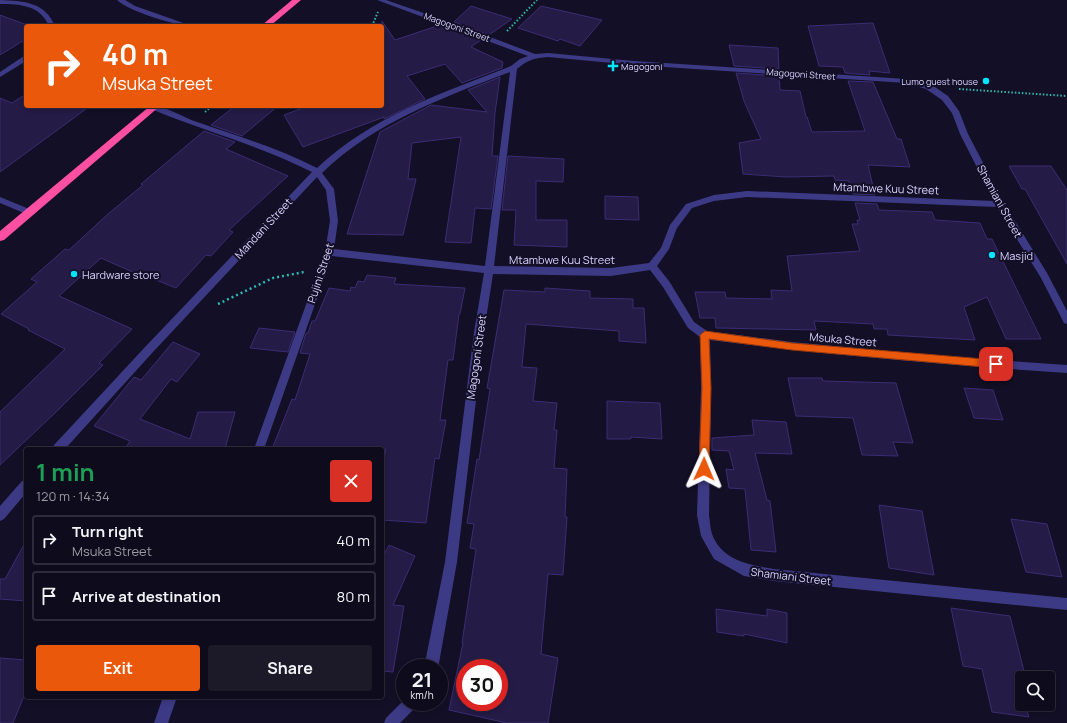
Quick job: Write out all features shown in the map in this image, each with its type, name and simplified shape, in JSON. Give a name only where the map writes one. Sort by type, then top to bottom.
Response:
[{"type":"highway","points":[[267,24],[297,0]]},
{"type":"highway","points":[[0,237],[31,213],[154,108]]},
{"type":"street","points":[[120,0],[133,3],[184,24]]},
{"type":"street","name":"Magogoni Street","points":[[380,0],[497,41],[534,56],[564,56],[634,63],[906,81],[929,87]]},
{"type":"street","points":[[0,2],[14,2],[42,10],[50,19],[51,24]]},
{"type":"street","name":"Magogoni Street","points":[[434,659],[451,562],[479,332],[489,270],[514,68],[522,61],[534,56]]},
{"type":"street","points":[[0,75],[24,59]]},
{"type":"street","name":"Mandani Street","points":[[60,447],[174,322],[316,172],[382,123],[447,94],[514,68]]},
{"type":"street","name":"Shamiani Street","points":[[929,87],[945,98],[956,113],[964,134],[1000,204],[1044,276],[1067,320]]},
{"type":"street","name":"Pujini Street","points":[[157,108],[192,123],[287,156],[316,172],[330,189],[334,221],[329,252],[260,447]]},
{"type":"street","name":"Mtambwe Kuu Street","points":[[329,252],[489,270],[610,272],[652,266],[665,249],[673,227],[689,206],[714,198],[747,194],[1000,204]]},
{"type":"street","points":[[0,200],[31,213]]},
{"type":"street","points":[[652,266],[666,284],[691,324],[705,335]]},
{"type":"street","name":"Shamiani Street","points":[[705,335],[706,388],[703,515],[707,536],[718,555],[744,570],[774,575],[1067,604]]},
{"type":"street","name":"Msuka Street","points":[[705,335],[792,346],[938,360],[1067,369]]},
{"type":"street","points":[[0,515],[24,487]]},
{"type":"street","points":[[161,723],[169,699]]},
{"type":"street","points":[[391,723],[402,711]]},
{"type":"path","points":[[497,41],[537,0]]},
{"type":"path","points":[[929,87],[1067,96]]},
{"type":"path","points":[[216,304],[273,278],[323,270]]},
{"type":"building","points":[[471,6],[512,19],[489,35],[454,22]]},
{"type":"building","points":[[541,6],[602,20],[580,46],[560,39],[558,41],[518,28]]},
{"type":"building","points":[[0,15],[25,24],[24,40],[0,55]]},
{"type":"building","points":[[382,21],[395,40],[440,25],[445,31],[448,28],[481,40],[471,47],[503,62],[502,68],[462,83],[445,64],[407,76],[425,99],[384,119],[384,117],[303,147],[284,115],[303,108],[384,108],[384,24],[382,24]]},
{"type":"building","points":[[873,23],[890,73],[869,71],[870,75],[845,73],[843,67],[819,66],[808,26]]},
{"type":"building","points":[[729,45],[778,48],[779,69],[734,66]]},
{"type":"building","points":[[736,73],[779,76],[780,90],[800,91],[806,117],[812,132],[865,131],[848,81],[873,82],[897,139],[901,139],[910,167],[868,165],[875,195],[853,194],[849,181],[835,180],[834,176],[786,177],[743,174],[739,143],[761,139],[744,101]]},
{"type":"building","points":[[500,77],[495,113],[492,156],[498,156],[491,209],[475,208],[471,243],[445,242],[461,137],[412,143],[408,179],[416,179],[403,235],[347,234],[380,132],[431,105],[487,112],[468,90]]},
{"type":"building","points":[[24,95],[24,108],[87,108],[0,172],[0,98],[12,103]]},
{"type":"building","points":[[232,108],[276,108],[242,136],[211,125]]},
{"type":"building","points":[[204,131],[235,142],[226,149],[288,176],[229,230],[233,232],[211,256],[206,255],[176,288],[146,276],[144,277],[101,258],[59,296],[132,329],[99,363],[103,365],[0,465],[0,412],[65,349],[1,314],[37,282],[31,279],[65,249],[69,250],[108,214],[143,185],[141,184]]},
{"type":"building","points":[[508,156],[564,159],[563,182],[536,181],[536,220],[567,220],[567,247],[514,245],[516,210],[502,210]]},
{"type":"building","points":[[1009,166],[1051,166],[1067,190],[1067,264],[1025,189],[1022,189]]},
{"type":"building","points":[[605,196],[638,197],[639,220],[605,219]]},
{"type":"building","points":[[855,203],[877,204],[879,210],[932,212],[935,220],[980,223],[987,239],[992,239],[1041,339],[1006,339],[987,297],[964,307],[975,340],[888,335],[887,329],[874,329],[873,324],[814,321],[816,330],[716,328],[715,318],[700,318],[695,292],[725,292],[726,298],[772,299],[771,290],[792,291],[787,256],[860,251],[852,224],[858,224],[857,220],[860,220]]},
{"type":"building","points":[[367,275],[396,278],[394,284],[465,288],[459,314],[453,360],[448,360],[440,420],[446,420],[439,459],[435,458],[426,523],[384,520],[384,458],[386,449],[384,449],[384,447],[273,447],[292,399],[295,400],[310,354],[300,353],[306,333],[308,333],[312,321],[315,321],[329,288],[350,291],[351,287],[355,288],[358,281],[364,282]]},
{"type":"building","points":[[545,288],[590,291],[590,298],[633,299],[633,308],[644,308],[646,343],[619,341],[619,331],[526,324],[522,367],[537,368],[533,401],[557,403],[554,430],[557,430],[554,468],[567,469],[565,517],[567,517],[563,575],[548,574],[541,654],[558,658],[548,723],[507,723],[449,710],[456,676],[456,711],[508,711],[508,659],[460,659],[476,549],[470,548],[474,524],[467,523],[477,459],[479,460],[490,389],[487,388],[504,290],[545,292]]},
{"type":"building","points":[[259,328],[295,332],[288,352],[250,348]]},
{"type":"building","points":[[173,342],[200,354],[177,382],[171,379],[140,419],[190,439],[198,412],[235,412],[226,447],[126,447],[130,441],[94,426],[134,377],[141,380]]},
{"type":"building","points":[[788,378],[822,378],[823,381],[896,383],[913,443],[893,442],[898,456],[862,455],[853,418],[796,416]]},
{"type":"building","points":[[964,388],[993,390],[1003,420],[974,418]]},
{"type":"building","points":[[607,401],[660,403],[662,439],[631,437],[631,439],[607,439]]},
{"type":"building","points":[[752,420],[786,422],[792,454],[755,453],[767,500],[770,501],[776,552],[751,550],[745,489],[729,488],[726,469],[734,470],[729,451],[712,450],[712,438],[754,435]]},
{"type":"building","points":[[879,505],[922,511],[934,575],[889,568]]},
{"type":"building","points":[[1011,519],[1047,524],[1062,577],[1026,572]]},
{"type":"building","points":[[24,545],[24,601],[0,599],[0,579],[5,579]]},
{"type":"building","points":[[389,545],[415,556],[393,605],[404,606],[393,672],[384,671],[384,555]]},
{"type":"building","points":[[951,608],[1010,616],[1024,671],[1015,671],[1015,711],[1027,711],[1029,717],[992,712],[982,669],[963,666]]},
{"type":"building","points":[[716,609],[767,616],[767,609],[787,613],[787,643],[744,634],[744,636],[717,632]]},
{"type":"building","points":[[0,658],[24,660],[24,696],[13,723],[0,723]]},
{"type":"place","name":"Magogoni","points":[[613,66]]},
{"type":"place","name":"Lumo guest house","points":[[986,81]]},
{"type":"place","name":"Masjid","points":[[992,255]]},
{"type":"place","name":"Hardware store","points":[[74,274]]},
{"type":"route","points":[[704,469],[706,388],[705,335],[792,346],[996,364]]}]
